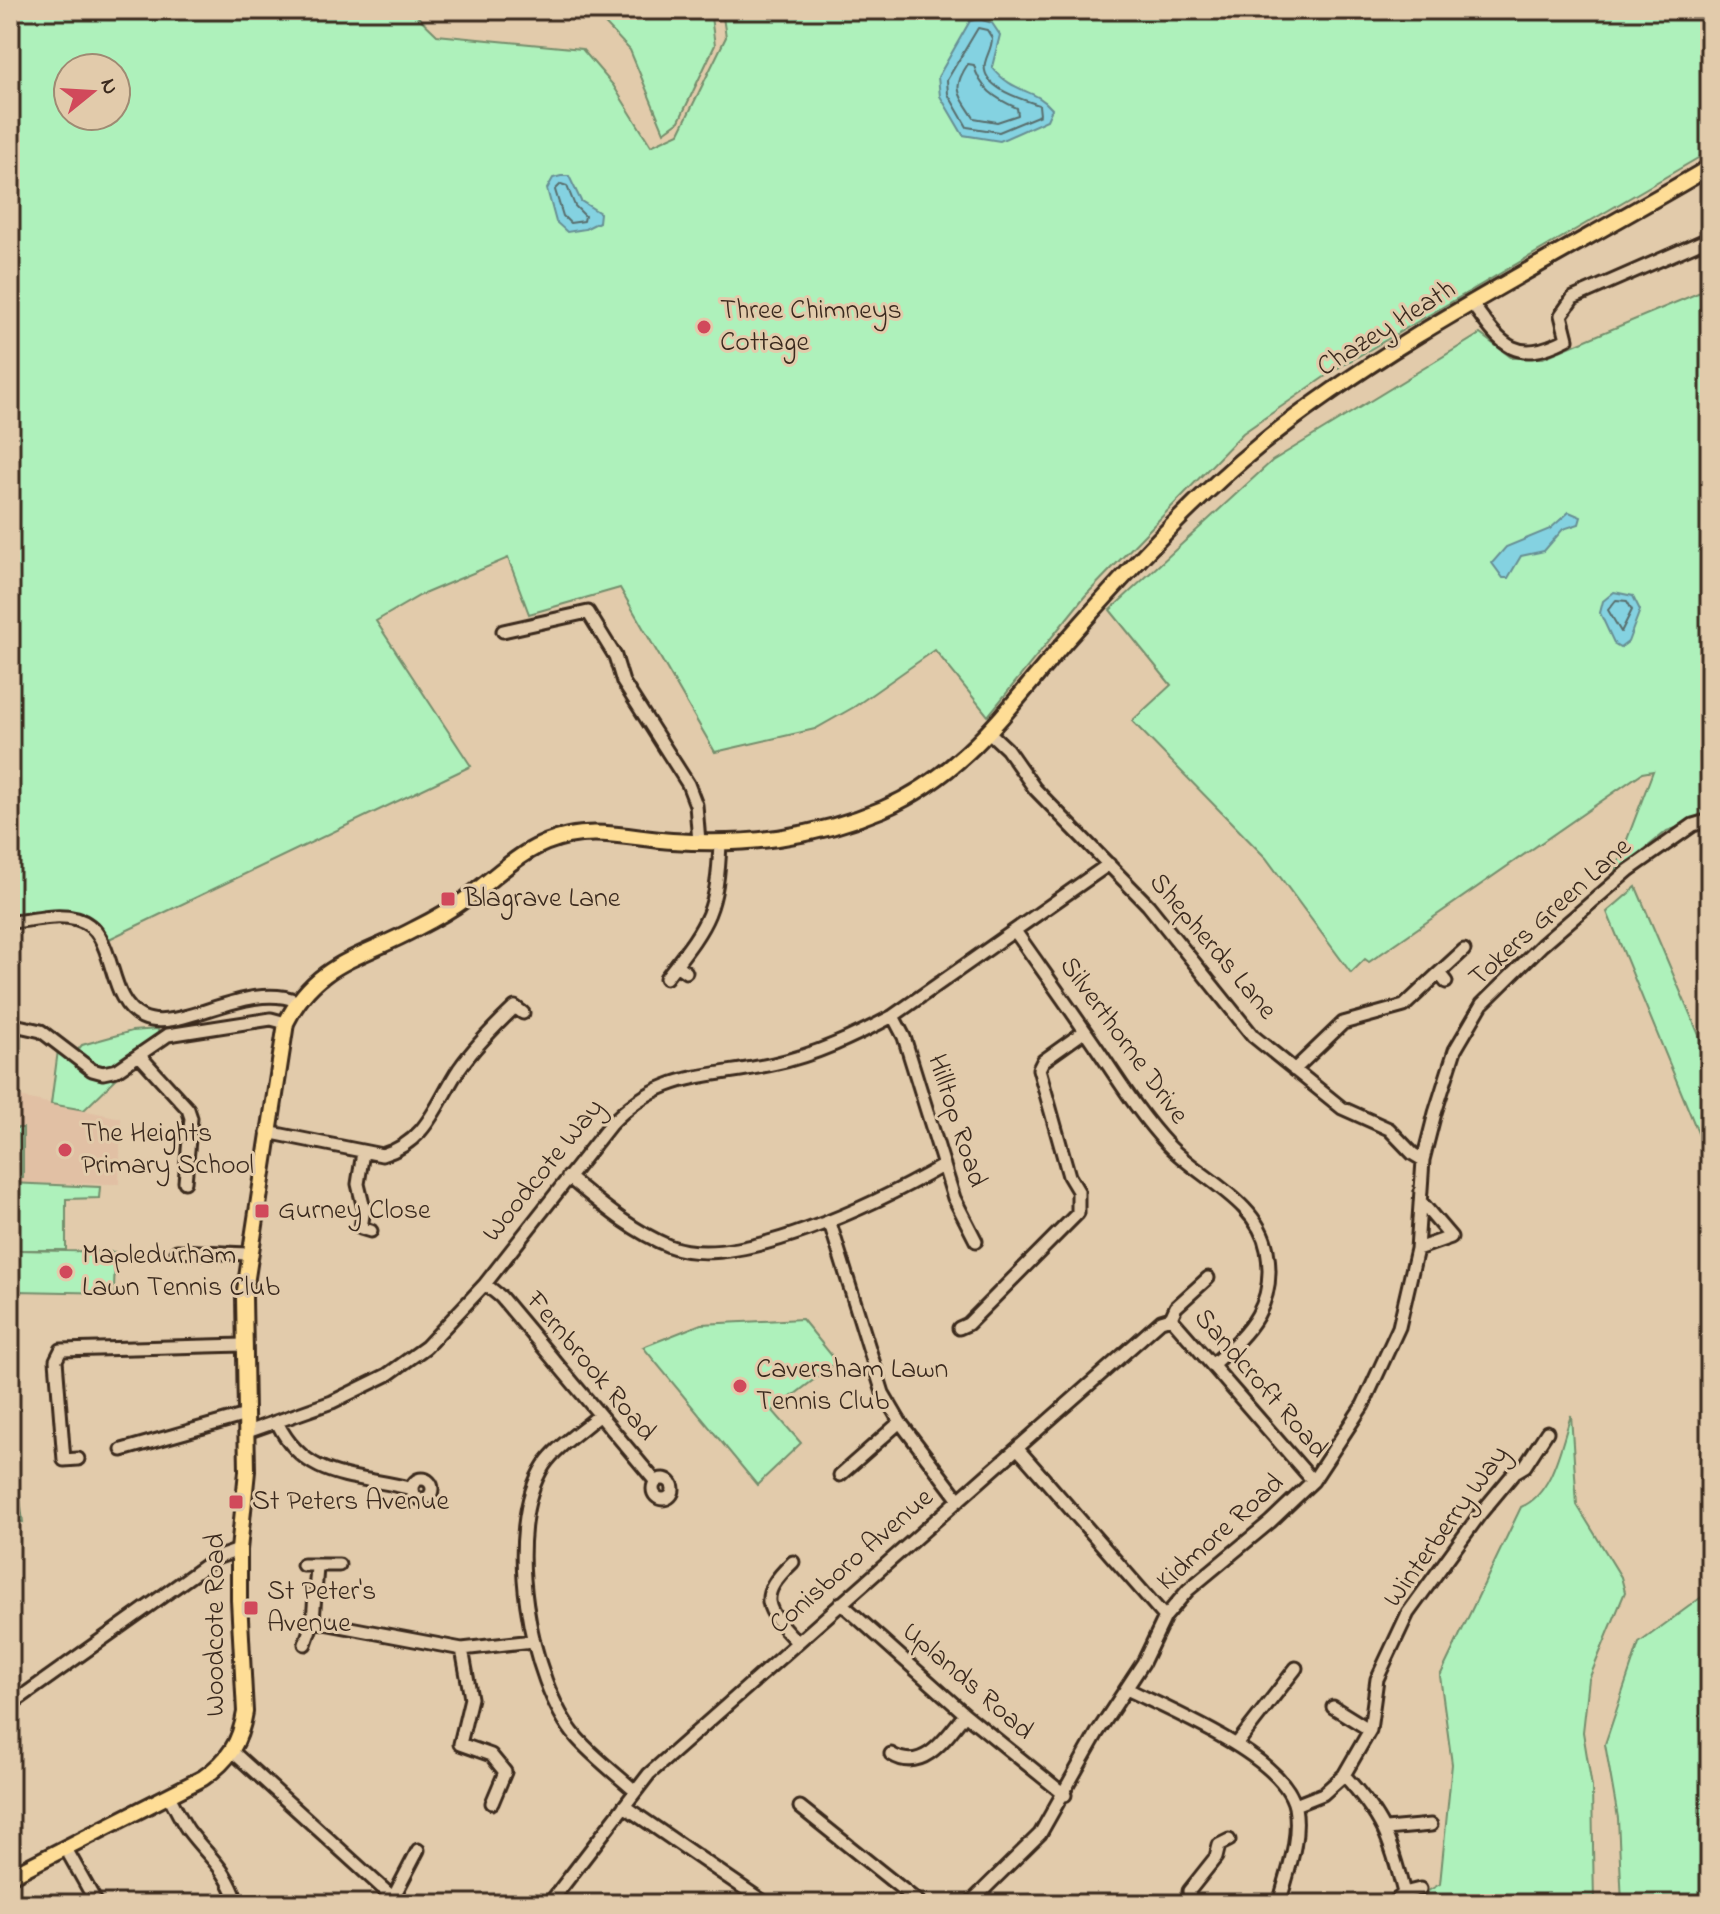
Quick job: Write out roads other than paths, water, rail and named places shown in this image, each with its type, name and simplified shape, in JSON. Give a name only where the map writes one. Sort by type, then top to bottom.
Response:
[{"type":"main road","name":"Chazey Heath","points":[[297,1001],[315,980],[445,912],[516,856],[539,844],[598,833],[720,843],[798,836],[858,819],[920,789],[990,733],[1124,577],[1262,444],[1380,360],[1710,167]]},
{"type":"main road","name":"Woodcote Road","points":[[10,1876],[203,1778],[233,1752],[241,1733],[245,1712],[239,1550],[247,1432],[243,1345],[248,1254],[286,1023],[297,1001]]},
{"type":"street","points":[[1473,305],[1505,344],[1531,353],[1545,350],[1567,339],[1561,315],[1573,298],[1710,238]]},
{"type":"street","points":[[503,631],[588,612],[615,656],[623,682],[688,784],[696,805],[699,842]]},
{"type":"street","name":"Shepherds Lane","points":[[990,733],[1007,749],[1035,789],[1148,905],[1236,1018],[1342,1108],[1389,1129],[1423,1160]]},
{"type":"street","name":"Tokers Green Lane","points":[[1423,1160],[1455,1050],[1482,1004],[1542,945],[1629,870],[1693,825],[1710,820]]},
{"type":"street","points":[[666,978],[681,968],[705,927],[715,897],[720,843]]},
{"type":"street","name":"Woodcote Way","points":[[247,1432],[278,1424],[387,1375],[426,1347],[485,1284],[629,1105],[655,1088],[689,1076],[771,1065],[806,1055],[893,1016],[1109,864]]},
{"type":"street","points":[[10,922],[65,917],[90,925],[101,940],[109,966],[131,1007],[142,1017],[168,1020],[233,1000],[274,995],[297,1001]]},
{"type":"street","name":"Silverthorne Drive","points":[[1015,931],[1120,1083],[1169,1146],[1243,1208],[1256,1224],[1267,1249],[1269,1284],[1261,1313],[1247,1335],[1213,1364]]},
{"type":"street","points":[[1294,1070],[1343,1023],[1404,1006],[1443,978],[1464,950]]},
{"type":"street","points":[[267,1132],[382,1155],[415,1140],[427,1127],[460,1069],[486,1034],[516,1006]]},
{"type":"street","name":"Hilltop Road","points":[[893,1016],[904,1037],[954,1198],[976,1241]]},
{"type":"street","points":[[10,1024],[29,1027],[52,1037],[97,1073],[117,1070],[168,1035],[271,1019],[286,1023]]},
{"type":"street","points":[[168,1020],[168,1035]]},
{"type":"street","points":[[959,1328],[968,1324],[1078,1213],[1078,1191],[1069,1176],[1039,1069],[1043,1061],[1085,1031]]},
{"type":"street","points":[[139,1055],[188,1109],[191,1118],[182,1166],[185,1182]]},
{"type":"street","points":[[361,1229],[364,1209],[358,1184],[363,1152]]},
{"type":"street","name":"Kidmore Road","points":[[969,1904],[1040,1834],[1065,1795],[1097,1733],[1127,1689],[1165,1617],[1188,1590],[1270,1522],[1313,1481],[1363,1405],[1399,1327],[1417,1249],[1423,1160]]},
{"type":"street","points":[[568,1177],[632,1228],[672,1247],[709,1251],[774,1240],[830,1223],[888,1197],[944,1165]]},
{"type":"street","points":[[1417,1249],[1451,1237],[1422,1203]]},
{"type":"street","points":[[830,1223],[886,1397],[900,1422],[959,1500]]},
{"type":"street","points":[[177,1249],[248,1254]]},
{"type":"street","name":"Conisboro Avenue","points":[[549,1904],[649,1774],[1161,1321],[1171,1318],[1176,1307],[1208,1278]]},
{"type":"street","name":"Fernbrook Road","points":[[485,1284],[501,1297],[656,1482]]},
{"type":"street","name":"Sandcroft Road","points":[[1171,1318],[1313,1481]]},
{"type":"street","points":[[78,1459],[58,1461],[56,1360],[61,1350],[243,1345]]},
{"type":"street","points":[[122,1450],[246,1415]]},
{"type":"street","points":[[598,1416],[544,1465],[525,1510],[525,1594],[533,1641],[550,1695],[576,1737],[635,1791]]},
{"type":"street","points":[[840,1475],[900,1422]]},
{"type":"street","points":[[278,1424],[291,1449],[319,1468],[412,1489]]},
{"type":"street","name":"Winterberry Way","points":[[1295,1805],[1323,1794],[1344,1775],[1370,1730],[1377,1679],[1408,1613],[1480,1514],[1515,1472],[1525,1466],[1530,1453],[1547,1432]]},
{"type":"street","points":[[1018,1449],[1165,1617]]},
{"type":"street","points":[[10,1705],[216,1558],[239,1550]]},
{"type":"street","points":[[793,1562],[774,1580],[767,1604],[772,1615],[797,1642]]},
{"type":"street","points":[[303,1565],[339,1565]]},
{"type":"street","points":[[305,1644],[313,1621],[317,1567]]},
{"type":"street","name":"Uplands Road","points":[[841,1603],[965,1714],[1065,1795]]},
{"type":"street","points":[[313,1621],[462,1649],[533,1641]]},
{"type":"street","points":[[462,1649],[471,1698],[470,1714],[460,1744],[491,1755],[505,1772],[492,1803]]},
{"type":"street","points":[[1236,1745],[1296,1668]]},
{"type":"street","points":[[1127,1689],[1236,1745],[1271,1768],[1295,1805],[1295,1842],[1279,1904]]},
{"type":"street","points":[[1333,1707],[1370,1730]]},
{"type":"street","points":[[891,1754],[902,1761],[917,1762],[932,1751],[965,1714]]},
{"type":"street","points":[[233,1752],[397,1901],[418,1850]]},
{"type":"street","points":[[1344,1775],[1375,1809],[1386,1829],[1404,1893]]},
{"type":"street","points":[[169,1796],[189,1831],[210,1852],[231,1883],[238,1904]]},
{"type":"street","points":[[624,1806],[729,1887],[744,1889],[767,1904]]},
{"type":"street","points":[[800,1807],[921,1904]]},
{"type":"street","points":[[1386,1829],[1431,1825]]},
{"type":"street","points":[[1189,1903],[1189,1891],[1216,1857],[1219,1845],[1229,1840]]},
{"type":"street","points":[[65,1847],[97,1904]]},
{"type":"street","points":[[1393,1904],[1404,1893],[1420,1889]]},
{"type":"water","points":[[979,19],[992,23],[1000,35],[992,67],[1008,82],[1038,97],[1052,109],[1047,120],[1000,141],[963,135],[940,96],[938,77],[970,21]]},
{"type":"water","points":[[569,176],[581,201],[600,213],[599,222],[585,229],[567,232],[556,222],[547,189],[553,178]]},
{"type":"water","points":[[1569,512],[1581,517],[1579,524],[1563,529],[1544,551],[1521,556],[1508,578],[1503,578],[1492,563],[1506,547],[1550,529]]},
{"type":"water","points":[[1614,592],[1633,596],[1640,610],[1628,642],[1620,648],[1615,645],[1600,613],[1603,601]]},
{"type":"place","name":"Three Chimneys Cottage","points":[[704,327]]},
{"type":"place","name":"Blagrave Lane","points":[[448,899]]},
{"type":"place","name":"The Heights Primary School","points":[[65,1150]]},
{"type":"place","name":"Gurney Close","points":[[262,1211]]},
{"type":"place","name":"Mapledurham Lawn Tennis Club","points":[[66,1272]]},
{"type":"place","name":"Caversham Lawn Tennis Club","points":[[740,1386]]},
{"type":"place","name":"St Peters Avenue","points":[[236,1502]]},
{"type":"place","name":"St Peter's Avenue","points":[[251,1608]]}]
